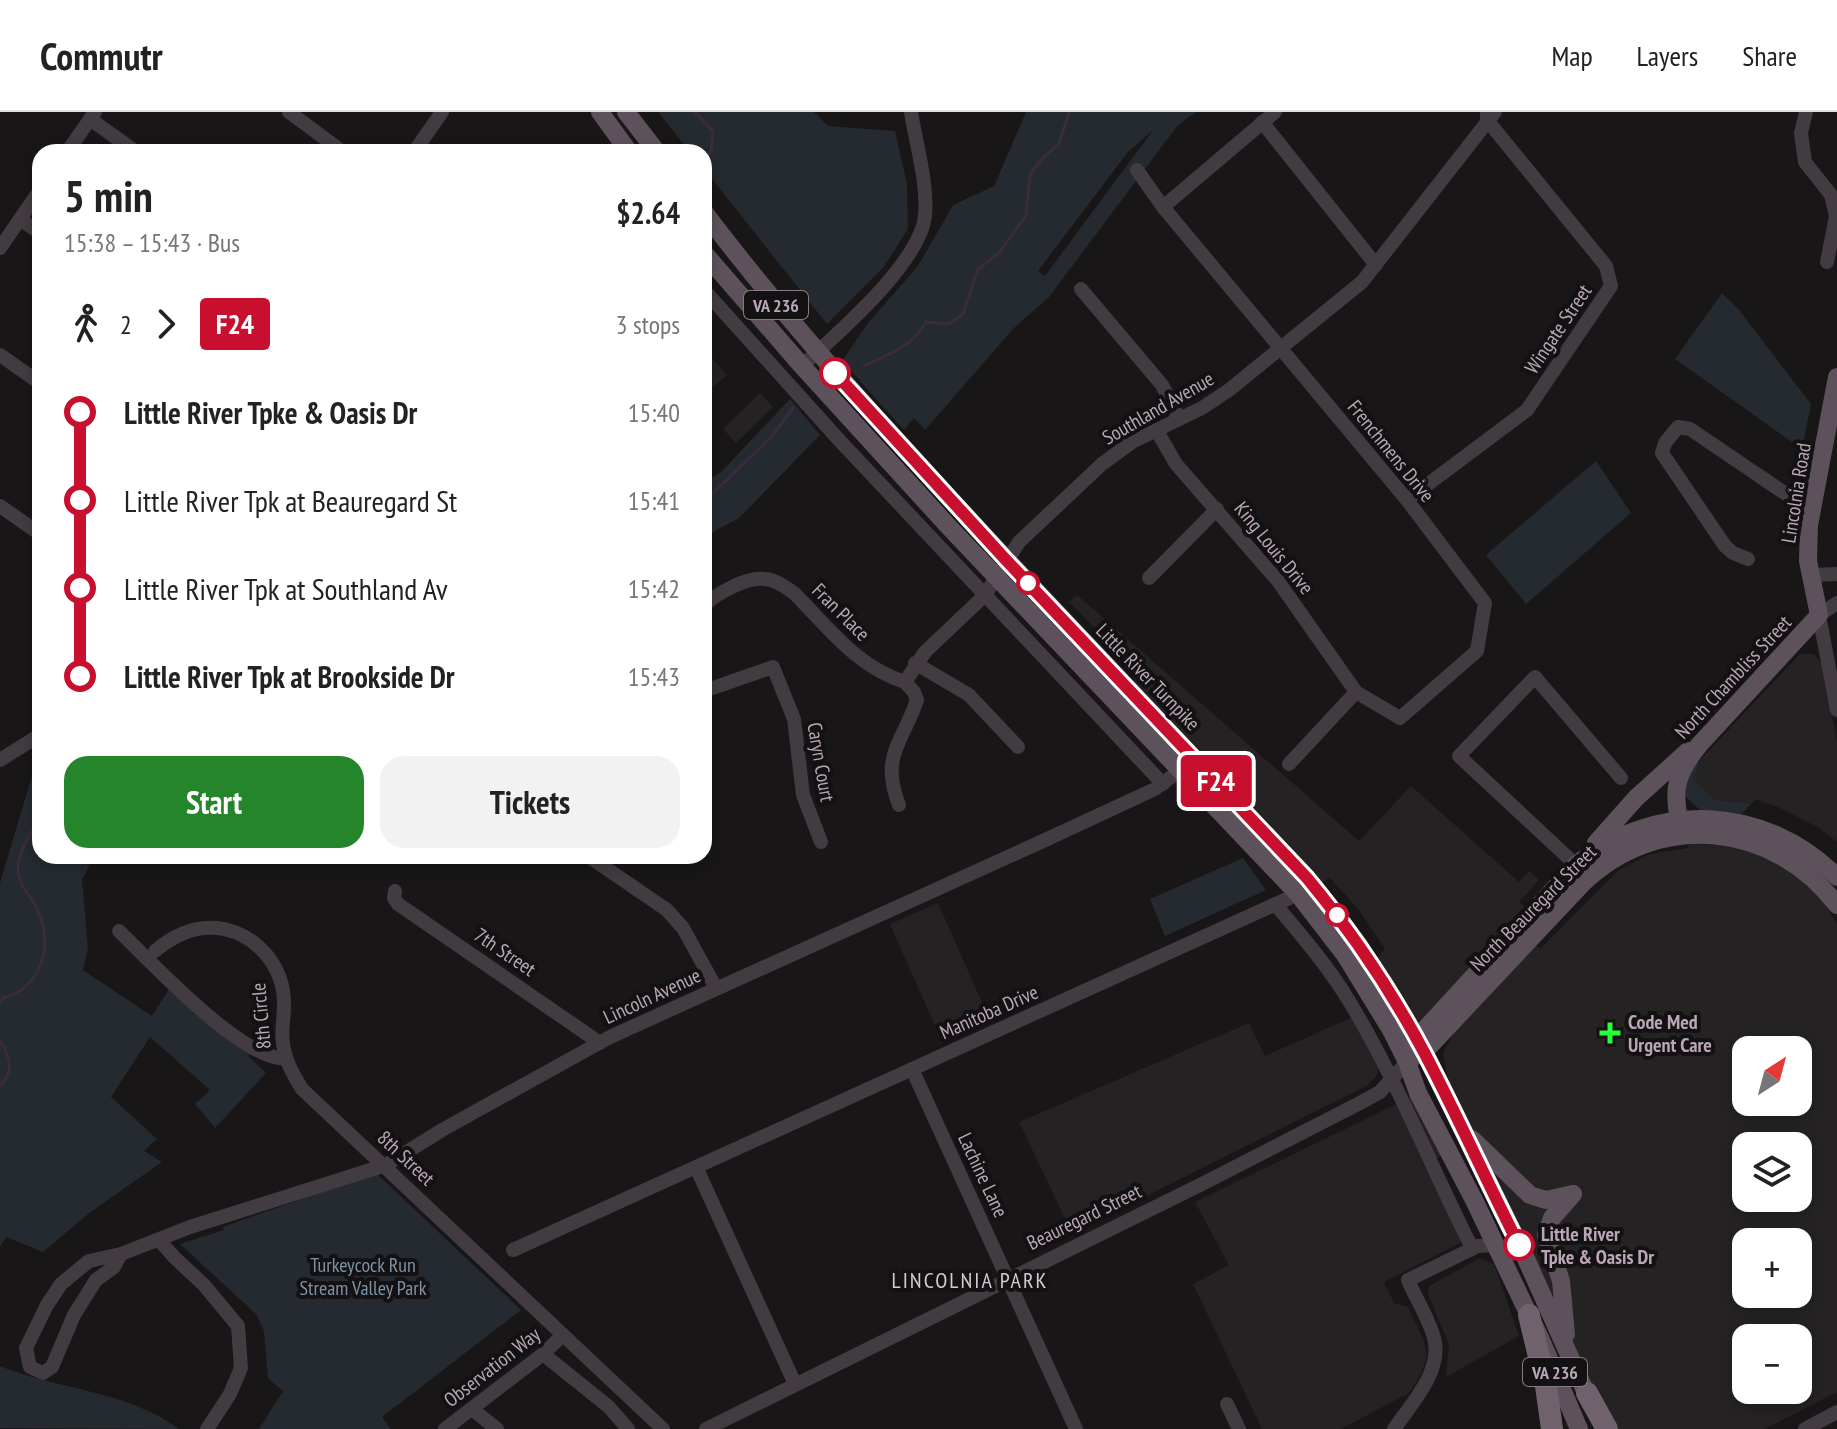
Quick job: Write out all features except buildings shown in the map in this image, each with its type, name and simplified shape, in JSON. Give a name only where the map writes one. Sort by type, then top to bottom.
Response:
[{"type":"highway","points":[[1529,1315],[1546,1386],[1552,1429]]},
{"type":"highway","points":[[1587,1393],[1604,1429]]},
{"type":"main road","points":[[600,112],[623,144]]},
{"type":"main road","points":[[626,112],[651,144]]},
{"type":"main road","name":"Little River Turnpike","points":[[712,223],[817,353],[1006,560],[1307,878],[1341,919],[1377,972],[1420,1046],[1511,1229],[1587,1393]]},
{"type":"main road","name":"Little River Turnpike","points":[[712,262],[802,366],[1180,772],[1298,894],[1362,981],[1407,1062],[1418,1093],[1529,1315],[1579,1429]]},
{"type":"main road","name":"Lincolnia Road","points":[[1819,615],[1807,543],[1837,377]]},
{"type":"main road","name":"North Chambliss Street","points":[[1681,829],[1676,807],[1676,784],[1683,766],[1819,615]]},
{"type":"main road","points":[[1576,865],[1636,798],[1676,760],[1700,744]]},
{"type":"main road","name":"North Beauregard Street","points":[[1420,1046],[1603,865],[1640,845],[1681,829],[1723,820],[1766,829],[1813,855],[1837,877]]},
{"type":"main road","name":"North Beauregard Street","points":[[1420,1046],[1576,865],[1616,837],[1636,830],[1681,829],[1760,845],[1808,873],[1837,905]]},
{"type":"main road","name":"Beauregard Street","points":[[1407,1062],[1420,1046]]},
{"type":"main road","points":[[1459,1125],[1530,1195],[1546,1200],[1573,1194],[1552,1218],[1546,1235],[1561,1281],[1569,1353]]},
{"type":"street","points":[[289,112],[332,144]]},
{"type":"street","points":[[420,144],[442,112]]},
{"type":"street","points":[[802,366],[879,290],[906,259],[922,230],[926,202],[911,112]]},
{"type":"street","points":[[1163,207],[1275,112]]},
{"type":"street","points":[[1806,112],[1801,133],[1805,162],[1831,195],[1836,216],[1827,262]]},
{"type":"street","name":"Southland Avenue","points":[[905,682],[915,663],[985,595],[1019,542],[1112,455],[1229,390],[1347,296],[1376,265],[1490,115]]},
{"type":"street","name":"Wingate Street","points":[[1407,500],[1527,410],[1611,286],[1606,266],[1490,115]]},
{"type":"street","points":[[73,144],[92,116],[126,144]]},
{"type":"street","points":[[1262,122],[1376,265]]},
{"type":"street","name":"Frenchmens Drive","points":[[1137,170],[1163,207],[1407,500],[1485,603],[1477,651],[1400,718],[1356,692]]},
{"type":"street","points":[[0,248],[32,202]]},
{"type":"street","points":[[20,219],[32,227]]},
{"type":"street","points":[[1081,289],[1162,385],[1179,419]]},
{"type":"street","points":[[712,299],[840,441],[1163,784]]},
{"type":"street","points":[[0,355],[32,377]]},
{"type":"street","points":[[1748,559],[1725,546],[1662,453],[1663,446],[1678,427],[1690,429],[1786,494],[1813,502]]},
{"type":"street","name":"King Louis Drive","points":[[1157,431],[1176,464],[1278,581],[1356,692]]},
{"type":"street","points":[[0,506],[32,528]]},
{"type":"street","points":[[1149,578],[1217,509]]},
{"type":"street","points":[[1811,575],[1837,574]]},
{"type":"street","name":"Fran Place","points":[[712,600],[743,583],[764,578],[781,585],[794,593],[865,664],[885,676],[905,682]]},
{"type":"street","name":"North Chambliss Street","points":[[1819,615],[1837,603]]},
{"type":"street","name":"Lincolnia Road","points":[[1819,615],[1837,710]]},
{"type":"street","points":[[915,663],[969,695],[1018,747]]},
{"type":"street","name":"Caryn Court","points":[[712,688],[773,667],[794,719],[803,795],[821,842]]},
{"type":"street","points":[[1576,865],[1459,756],[1535,677],[1621,778]]},
{"type":"street","points":[[899,805],[891,785],[891,764],[917,700],[905,682]]},
{"type":"street","points":[[1289,764],[1356,692]]},
{"type":"street","points":[[0,760],[32,740]]},
{"type":"street","name":"Lincoln Avenue","points":[[121,1254],[114,1267],[96,1280],[74,1315],[52,1367],[43,1373],[30,1367],[26,1348],[47,1305],[61,1284],[89,1261],[121,1254],[190,1227],[386,1165],[442,1130],[600,1043],[1032,847],[1163,784],[1195,758]]},
{"type":"street","points":[[600,864],[667,910],[683,928],[716,988]]},
{"type":"street","name":"7th Street","points":[[395,891],[394,898],[398,904],[600,1043]]},
{"type":"street","name":"Manitoba Drive","points":[[513,1250],[1298,894]]},
{"type":"street","points":[[1275,904],[1350,1001],[1392,1079],[1469,1242]]},
{"type":"street","name":"8th Circle","points":[[155,951],[178,935],[206,928],[234,932],[258,946],[280,978],[286,1058]]},
{"type":"street","points":[[119,931],[187,996],[250,1048],[270,1058],[286,1058]]},
{"type":"street","name":"8th Street","points":[[286,1058],[302,1089],[663,1429]]},
{"type":"street","name":"Beauregard Street","points":[[706,1429],[722,1425],[795,1384],[1360,1103],[1380,1092],[1407,1062]]},
{"type":"street","name":"Lachine Lane","points":[[912,1069],[1076,1429]]},
{"type":"street","points":[[696,1167],[795,1384]]},
{"type":"street","points":[[1394,1429],[1428,1379],[1437,1354],[1434,1337],[1408,1280],[1511,1229]]},
{"type":"street","points":[[1438,1264],[1447,1253],[1469,1242],[1492,1239]]},
{"type":"street","points":[[160,1241],[204,1285],[238,1326],[241,1368],[230,1394],[207,1429]]},
{"type":"street","name":"Observation Way","points":[[445,1429],[563,1335]]},
{"type":"street","points":[[543,1354],[609,1407],[628,1429]]},
{"type":"street","points":[[1227,1404],[1239,1429]]},
{"type":"street","points":[[472,1409],[497,1429]]},
{"type":"street","points":[[1805,1429],[1837,1412]]},
{"type":"shaded area","points":[[712,358],[727,375],[712,388]]},
{"type":"shaded area","points":[[760,393],[773,407],[736,443],[723,429]]},
{"type":"shaded area","points":[[1077,595],[1359,841],[1411,786],[1519,882],[1529,871],[1539,880],[1519,902],[1526,909],[1419,1026],[1378,957],[1385,949],[1358,909],[1329,877],[1322,884],[1128,687],[1140,674],[1069,602]]},
{"type":"shaded area","points":[[1800,654],[1814,654],[1821,662],[1837,741],[1837,842],[1819,828],[1756,799],[1751,804],[1715,801],[1693,780],[1700,760]]},
{"type":"shaded area","points":[[1689,843],[1745,848],[1774,860],[1800,877],[1822,899],[1837,924],[1837,1392],[1765,1429],[1609,1429],[1448,1081],[1443,1052],[1455,1031],[1535,946],[1540,949],[1619,870],[1650,854],[1688,848]]},
{"type":"shaded area","points":[[938,903],[988,1016],[940,1037],[890,924]]},
{"type":"shaded area","points":[[1353,1017],[1378,1066],[1377,1075],[1368,1085],[1072,1233],[1019,1122],[1249,1023],[1265,1056]]},
{"type":"shaded area","points":[[1415,1095],[1443,1155],[1427,1164],[1462,1242],[1384,1282],[1394,1303],[1408,1307],[1424,1341],[1427,1356],[1421,1374],[1409,1393],[1341,1429],[1262,1429],[1193,1284],[1229,1265],[1195,1202]]},
{"type":"shaded area","points":[[1480,1258],[1494,1264],[1519,1336],[1446,1377],[1449,1344],[1428,1295],[1429,1286]]},
{"type":"green space","points":[[658,112],[814,112],[828,126],[895,131],[907,184],[908,229],[883,268],[827,324],[712,179],[712,144],[684,144]]},
{"type":"green space","points":[[1026,112],[1196,112],[1178,125],[1049,297],[1013,329],[925,430],[914,418],[904,430],[842,361],[868,323],[918,266],[953,205],[994,186]],"holes":[[[1154,129],[1045,276],[1038,271],[1128,152]]]},
{"type":"green space","points":[[1722,293],[1739,310],[1811,404],[1802,449],[1675,359]]},
{"type":"green space","points":[[790,399],[820,435],[739,518],[712,533],[712,478]]},
{"type":"green space","points":[[1596,461],[1631,513],[1526,604],[1486,555]]},
{"type":"green space","points":[[1700,760],[1693,780],[1715,800],[1751,804],[1724,832],[1675,787]]},
{"type":"green space","points":[[32,776],[32,864],[90,864],[82,880],[88,948],[83,970],[152,1016],[175,980],[252,1051],[248,1056],[266,1073],[215,1128],[195,1104],[210,1090],[150,1037],[111,1097],[157,1139],[144,1151],[162,1162],[92,1211],[43,1252],[6,1237],[0,1247],[0,883]]},
{"type":"green space","points":[[1243,858],[1266,890],[1165,936],[1150,899]]},
{"type":"green space","name":"Turkeycock Run Stream Valley Park","points":[[376,1173],[521,1310],[382,1417],[391,1429],[259,1429],[283,1391],[268,1378],[264,1331],[256,1314],[180,1244]]},
{"type":"green space","points":[[0,1366],[115,1398],[159,1416],[179,1429],[0,1428]]},
{"type":"waterway","points":[[695,112],[713,131],[712,144]]},
{"type":"waterway","points":[[864,366],[907,344],[926,322],[949,324],[963,314],[978,269],[999,253],[1026,215],[1030,174],[1059,144],[1069,112]]},
{"type":"waterway","points":[[712,494],[773,435],[793,408]]},
{"type":"waterway","points":[[0,1003],[3,998],[28,984],[36,974],[44,949],[42,922],[18,870],[22,850],[32,832]]},
{"type":"waterway","points":[[0,1041],[9,1064],[0,1086]]},
{"type":"bus line","name":"F24","points":[[835,373],[1006,560],[1307,878],[1341,919],[1377,972],[1424,1052],[1519,1245]]},
{"type":"place","name":"Code Med Urgent Care","points":[[1610,1033]]},
{"type":"place","name":"Little River Tpke & Oasis Dr","points":[[1519,1245]]},
{"type":"district","name":"LINCOLNIA PARK","points":[[970,1280]]}]
